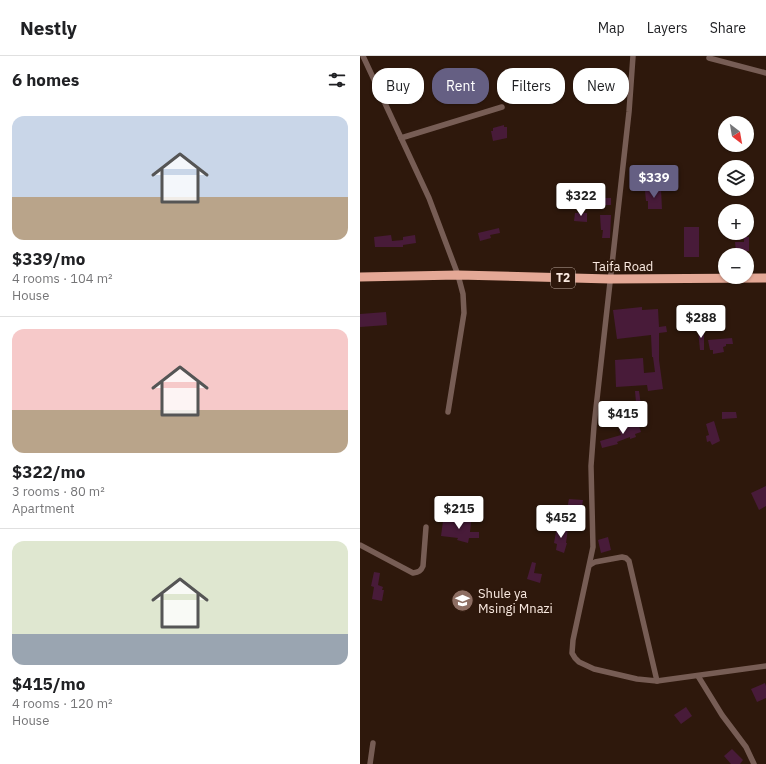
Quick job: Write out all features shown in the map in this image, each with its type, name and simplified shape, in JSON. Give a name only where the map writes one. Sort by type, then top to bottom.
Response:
[{"type":"highway","name":"Taifa Road","points":[[360,276],[458,275],[610,279],[766,278]]},
{"type":"street","points":[[363,56],[429,198],[464,294],[464,313],[448,412]]},
{"type":"street","points":[[633,56],[629,112],[591,466],[593,547],[573,640],[572,653],[579,662],[594,669],[637,679],[657,681],[766,666]]},
{"type":"street","points":[[709,58],[766,73]]},
{"type":"street","points":[[400,138],[502,107]]},
{"type":"street","points":[[360,545],[413,573],[418,572],[423,566],[426,527]]},
{"type":"street","points":[[590,565],[595,562],[622,557],[626,558],[628,561],[657,681]]},
{"type":"street","points":[[698,676],[722,715],[746,747],[754,764]]},
{"type":"street","points":[[370,764],[373,743]]},
{"type":"building","points":[[504,125],[504,127],[507,127],[507,138],[493,141],[491,131],[493,131],[493,128]]},
{"type":"building","points":[[661,189],[662,209],[648,209],[648,201],[646,201],[645,191]]},
{"type":"building","points":[[597,198],[611,198],[611,205],[596,205]]},
{"type":"building","points":[[575,213],[587,213],[587,222],[574,221]]},
{"type":"building","points":[[600,215],[611,215],[610,238],[602,238],[603,230],[601,230]]},
{"type":"building","points":[[684,227],[699,227],[699,257],[684,257]]},
{"type":"building","points":[[499,228],[500,233],[490,235],[491,238],[480,241],[478,233]]},
{"type":"building","points":[[391,235],[392,241],[403,240],[403,237],[415,235],[416,243],[403,245],[403,247],[375,247],[374,237]]},
{"type":"building","points":[[744,240],[749,240],[749,248],[736,248],[735,242],[744,242]]},
{"type":"building","points":[[694,305],[695,330],[681,331],[678,307]]},
{"type":"building","points":[[642,307],[642,310],[658,309],[659,327],[666,326],[667,332],[659,333],[659,360],[663,389],[648,391],[647,385],[616,387],[615,360],[643,358],[644,373],[655,372],[652,357],[651,335],[617,339],[613,310]]},
{"type":"building","points":[[386,312],[387,325],[360,327],[360,314]]},
{"type":"building","points":[[698,330],[704,330],[704,350],[700,350]]},
{"type":"building","points":[[732,338],[733,344],[726,344],[726,346],[723,347],[724,352],[713,354],[713,350],[710,350],[708,340]]},
{"type":"building","points":[[635,391],[639,391],[642,413],[637,414]]},
{"type":"building","points":[[722,412],[736,412],[737,418],[722,419]]},
{"type":"building","points":[[637,420],[641,432],[635,434],[636,437],[630,439],[630,437],[617,442],[618,444],[602,448],[600,441],[621,435],[619,430]]},
{"type":"building","points":[[714,421],[720,441],[712,445],[710,441],[707,442],[706,436],[709,435],[706,424]]},
{"type":"building","points":[[766,486],[766,506],[759,510],[751,493]]},
{"type":"building","points":[[569,499],[583,500],[580,517],[585,518],[584,523],[572,521],[574,510],[567,509]]},
{"type":"building","points":[[459,519],[471,522],[470,532],[479,532],[479,538],[469,538],[468,543],[457,540],[458,538],[441,536],[443,521],[459,521]]},
{"type":"building","points":[[557,526],[568,528],[567,543],[564,553],[556,550],[557,544],[554,543]]},
{"type":"building","points":[[608,537],[611,550],[601,553],[598,540]]},
{"type":"building","points":[[532,562],[536,563],[534,573],[542,574],[540,583],[527,579]]},
{"type":"building","points":[[374,572],[380,573],[378,585],[383,587],[382,590],[384,590],[382,601],[372,599],[374,587],[371,586]]},
{"type":"building","points":[[765,683],[766,698],[757,702],[751,689]]},
{"type":"building","points":[[686,707],[692,716],[681,724],[674,715]]},
{"type":"building","points":[[732,749],[743,760],[740,764],[731,764],[724,756]]},
{"type":"place","name":"Shule ya Msingi Mnazi","points":[[463,600]]}]
